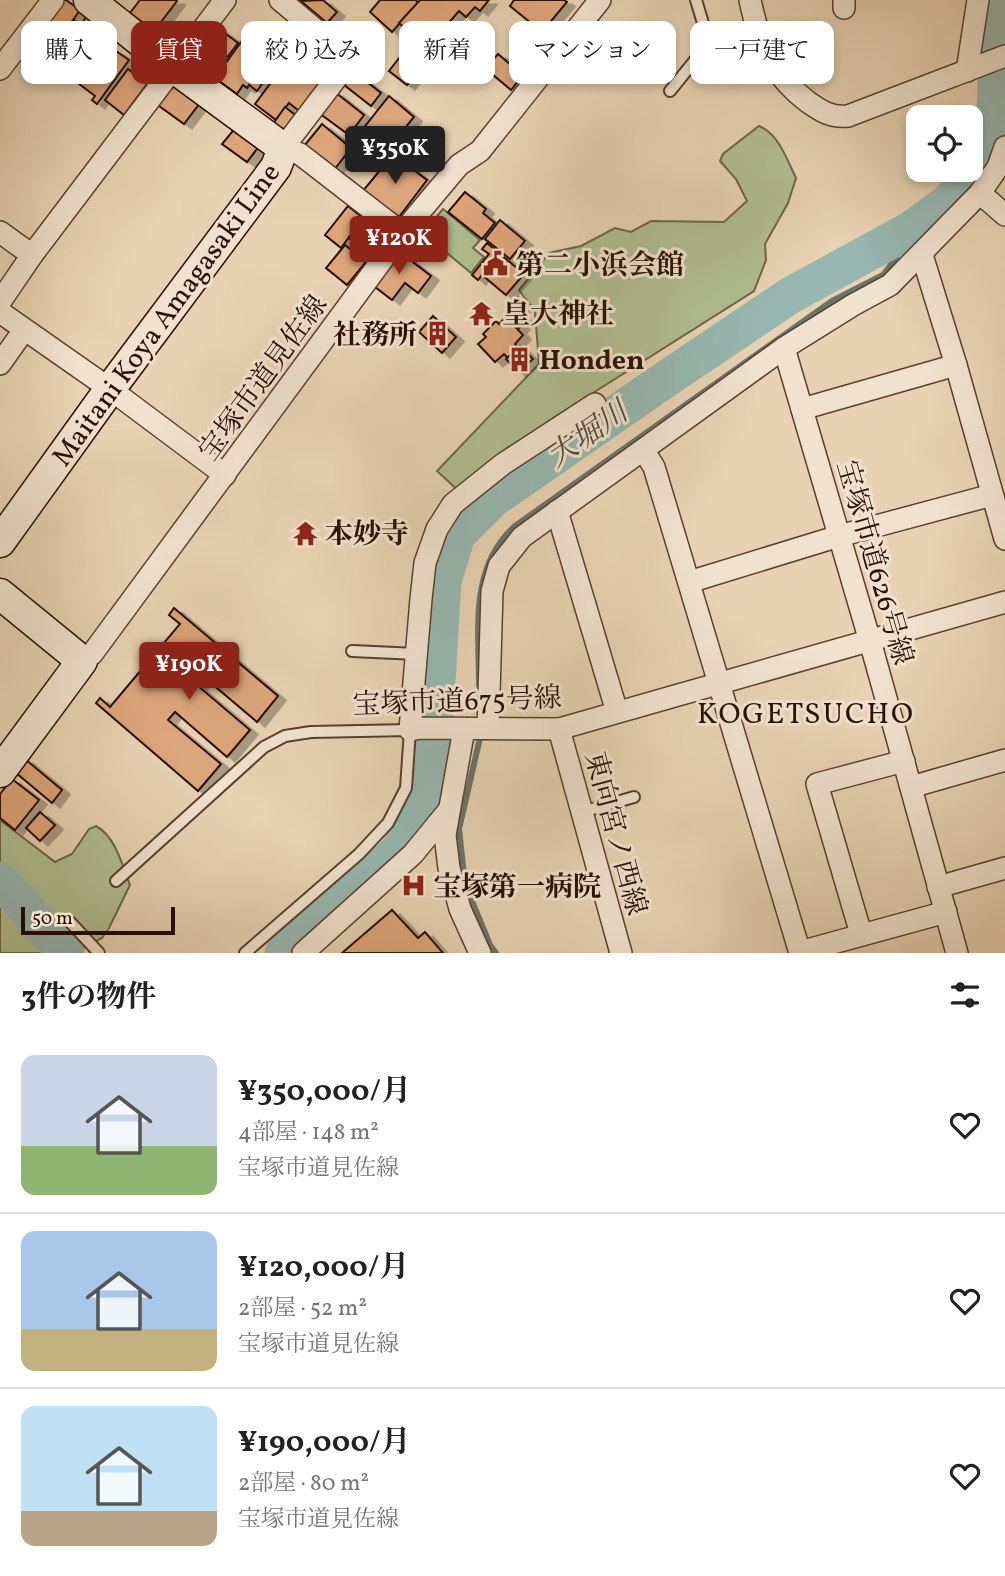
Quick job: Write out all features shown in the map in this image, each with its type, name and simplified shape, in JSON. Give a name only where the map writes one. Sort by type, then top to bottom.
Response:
[{"type":"main road","name":"Maitani Koya Amagasaki Line","points":[[89,0],[131,34]]},
{"type":"main road","name":"Maitani Koya Amagasaki Line","points":[[0,542],[110,389],[276,167],[283,148],[196,84]]},
{"type":"main road","points":[[0,594],[82,662],[0,772]]},
{"type":"street","points":[[0,69],[7,44],[53,0]]},
{"type":"street","points":[[209,21],[225,0]]},
{"type":"street","points":[[280,0],[351,59],[283,148],[300,154],[402,233]]},
{"type":"street","name":"宝塚市道見佐線","points":[[82,662],[92,654],[226,475],[402,233],[459,165],[480,151],[600,0]]},
{"type":"street","points":[[750,0],[764,49],[791,90],[824,113],[837,117],[848,116],[1005,57]]},
{"type":"street","points":[[974,68],[978,0]]},
{"type":"street","points":[[0,302],[32,255],[162,84]]},
{"type":"street","points":[[488,728],[492,591],[499,566],[522,537],[784,348],[890,285],[980,193],[998,167],[1005,147]]},
{"type":"street","points":[[980,193],[1005,215]]},
{"type":"street","points":[[0,232],[32,255]]},
{"type":"street","points":[[922,254],[1005,539]]},
{"type":"street","points":[[0,312],[226,475]]},
{"type":"street","points":[[0,363],[24,330]]},
{"type":"street","name":"宝塚市道626号線","points":[[784,348],[870,641],[957,953]]},
{"type":"street","points":[[802,409],[956,365]]},
{"type":"street","points":[[416,729],[417,654],[425,563],[437,529],[453,504],[503,464],[595,404]]},
{"type":"street","points":[[644,451],[654,467],[800,952],[946,912]]},
{"type":"street","points":[[689,582],[839,536],[992,495]]},
{"type":"street","points":[[557,511],[617,712]]},
{"type":"street","name":"宝塚市道675号線","points":[[416,729],[559,729],[1005,603]]},
{"type":"street","points":[[458,728],[445,835],[449,868],[460,909],[480,953]]},
{"type":"street","name":"東向宮ノ西線","points":[[559,729],[621,953]]},
{"type":"street","points":[[911,787],[1005,760]]},
{"type":"street","points":[[861,934],[817,784],[904,761]]},
{"type":"street","points":[[303,953],[412,854],[450,810]]},
{"type":"street","points":[[938,887],[1005,868]]},
{"type":"lane","points":[[670,91],[709,43],[696,0]]},
{"type":"lane","points":[[352,651],[417,654]]},
{"type":"lane","points":[[245,953],[359,854],[388,823],[406,788],[416,729]]},
{"type":"lane","name":"宝塚市道675号線","points":[[116,881],[264,747],[285,736],[311,732],[416,729]]},
{"type":"lane","points":[[582,812],[634,797]]},
{"type":"lane","points":[[70,922],[99,953]]},
{"type":"green space","points":[[759,126],[777,141],[796,178],[788,203],[765,244],[766,260],[754,291],[547,422],[474,505],[437,471],[539,364],[535,312],[519,290],[549,253],[581,246],[615,228],[631,232],[651,221],[724,222],[747,201],[736,179],[720,161],[723,154]]},
{"type":"green space","points":[[443,209],[480,240],[473,248],[484,257],[471,273],[423,233]]},
{"type":"green space","points":[[0,820],[55,862],[72,854],[89,829],[96,826],[109,837],[118,852],[130,885],[102,938],[83,948],[70,936],[62,934],[47,953],[0,953]]},
{"type":"building","points":[[63,0],[80,10],[72,21],[47,21]]},
{"type":"building","points":[[140,0],[177,1],[162,21],[141,21],[130,13]]},
{"type":"building","points":[[323,0],[337,12],[329,21],[325,21],[301,1]]},
{"type":"building","points":[[380,0],[416,0],[418,3],[399,21],[392,32],[385,26],[385,21],[380,21],[370,12]]},
{"type":"building","points":[[420,0],[489,0],[480,11],[475,7],[466,17],[459,11],[450,21],[401,21]]},
{"type":"building","points":[[514,0],[567,2],[551,21],[528,21],[510,6]]},
{"type":"building","points":[[88,14],[98,21],[84,21]]},
{"type":"building","points":[[227,35],[238,43],[227,58]]},
{"type":"building","points":[[241,42],[241,84],[262,84],[257,91],[249,85],[247,88],[243,85],[237,94],[223,84],[227,84],[227,61]]},
{"type":"building","points":[[117,52],[129,60],[117,76]]},
{"type":"building","points":[[498,54],[509,63],[509,84],[516,84],[511,90],[495,77],[495,58]]},
{"type":"building","points":[[399,58],[399,79],[389,71]]},
{"type":"building","points":[[128,69],[131,71],[131,84],[147,84],[124,115],[105,100]]},
{"type":"building","points":[[79,84],[112,84],[97,104],[92,100],[95,96]]},
{"type":"building","points":[[168,84],[183,84],[203,99],[184,124],[155,103]]},
{"type":"building","points":[[270,84],[320,84],[299,111],[289,103],[276,120],[255,104]]},
{"type":"building","points":[[343,84],[370,84],[381,93],[371,106]]},
{"type":"building","points":[[335,92],[364,115],[349,135],[319,113]]},
{"type":"building","points":[[389,96],[414,117],[383,155],[358,135]]},
{"type":"building","points":[[285,107],[298,117],[285,133],[273,124]]},
{"type":"building","points":[[322,124],[351,148],[334,170],[304,146]]},
{"type":"building","points":[[236,127],[260,145],[247,162],[222,144]]},
{"type":"building","points":[[391,157],[401,165],[403,162],[427,180],[399,217],[362,192]]},
{"type":"building","points":[[465,192],[486,209],[483,213],[495,223],[482,239],[448,212]]},
{"type":"building","points":[[348,206],[363,218],[341,248],[325,235]]},
{"type":"building","points":[[367,217],[389,233],[371,255],[350,239]]},
{"type":"building","points":[[500,220],[525,241],[510,259],[485,239]]},
{"type":"building","name":"第二小浜会館","points":[[487,243],[524,274],[506,295],[482,275],[478,280],[472,275],[489,254],[482,249]]},
{"type":"building","points":[[345,245],[366,262],[347,285],[326,268]]},
{"type":"building","points":[[396,249],[431,276],[418,293],[405,283],[392,300],[370,283]]},
{"type":"building","points":[[518,297],[526,303],[519,311],[511,305]]},
{"type":"building","points":[[517,311],[527,320],[518,329],[509,319]]},
{"type":"building","name":"社務所","points":[[433,316],[456,337],[442,353],[419,332]]},
{"type":"building","points":[[506,317],[523,335],[515,344],[518,348],[508,358],[504,354],[495,362],[478,344],[486,337],[483,334],[496,321],[499,324]]},
{"type":"building","name":"Honden","points":[[520,346],[533,359],[518,372],[506,359]]},
{"type":"building","points":[[174,608],[278,696],[257,722],[205,678],[198,686],[250,730],[227,757],[175,712],[168,720],[221,764],[198,791],[96,703],[100,698],[110,707],[180,624],[169,615]]},
{"type":"building","points":[[25,759],[62,790],[52,803],[15,772]]},
{"type":"building","points":[[12,779],[39,800],[15,830],[0,818],[0,794]]},
{"type":"building","points":[[40,812],[55,825],[40,841],[26,828]]},
{"type":"building","points":[[392,910],[418,938],[425,932],[443,953],[342,953]]},
{"type":"waterway","name":"大堀川","points":[[283,953],[398,852],[423,811],[432,766],[443,581],[457,535],[493,499],[663,381],[791,295],[912,229],[950,201],[981,157],[995,120],[997,39],[1003,0]]},
{"type":"waterway","points":[[479,685],[478,621],[483,580],[500,543],[515,526],[832,301],[883,275],[912,229]]},
{"type":"waterway","points":[[480,738],[459,829],[465,884],[490,945],[496,953]]},
{"type":"waterway","name":"大堀川","points":[[0,880],[66,953]]},
{"type":"place","name":"第二小浜会館","points":[[496,264]]},
{"type":"place","name":"皇大神社","points":[[482,313]]},
{"type":"place","name":"社務所","points":[[437,334]]},
{"type":"place","name":"Honden","points":[[519,359]]},
{"type":"place","name":"本妙寺","points":[[305,533]]},
{"type":"place","name":"宝塚第一病院","points":[[413,886]]},
{"type":"district","name":"KOGETSUCHO","points":[[806,713]]}]
